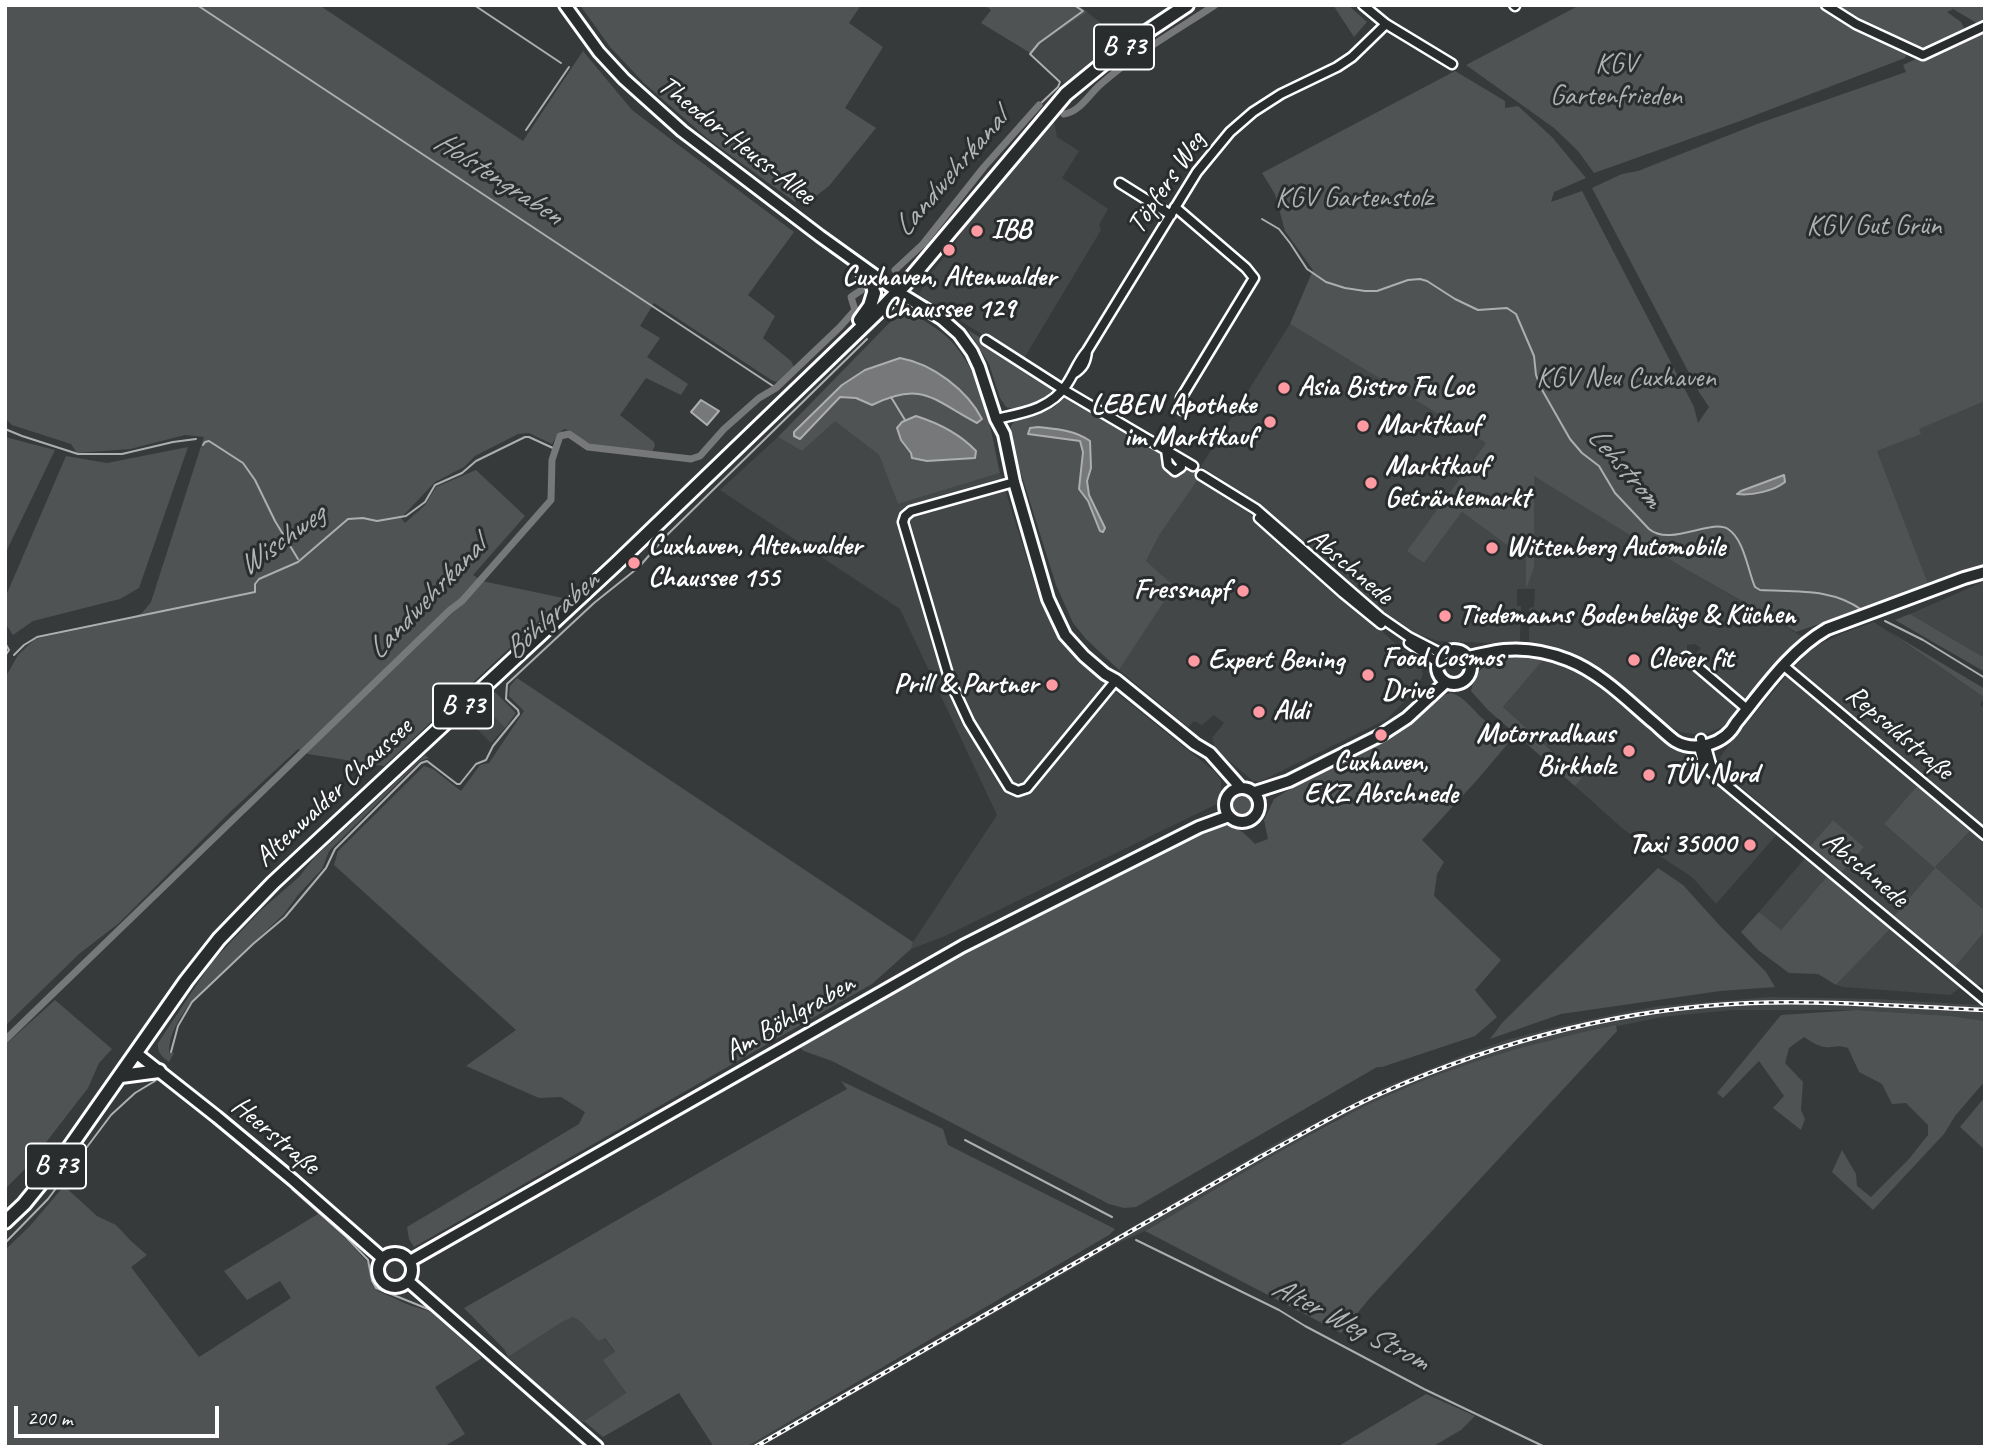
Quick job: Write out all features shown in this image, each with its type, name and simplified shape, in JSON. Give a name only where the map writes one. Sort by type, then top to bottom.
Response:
[{"type":"main road","name":"Altenwalder Chaussee","points":[[5,1222],[50,1174],[186,981],[219,939],[273,883],[616,564],[898,292],[1066,94],[1121,49],[1187,5]]},
{"type":"main road","name":"Altenwalder Chaussee","points":[[835,354],[866,313],[874,293]]},
{"type":"main road","points":[[121,1076],[159,1071]]},
{"type":"street","name":"Theodor-Heuss-Allee","points":[[565,5],[599,52],[637,93],[731,170],[898,292],[942,319],[959,334],[979,367],[996,419],[1004,434],[1014,482],[1048,599],[1058,621],[1066,625],[1087,649],[1105,664],[1116,680]]},
{"type":"street","points":[[1363,5],[1386,24],[1452,64]]},
{"type":"street","points":[[1826,5],[1856,24],[1923,55],[1985,26]]},
{"type":"street","name":"Töpfers Weg","points":[[996,419],[1044,407],[1056,398],[1073,374],[1081,370],[1087,351],[1173,211],[1212,152],[1230,132],[1253,112],[1281,94],[1352,57],[1386,24]]},
{"type":"street","points":[[1120,183],[1173,211],[1246,268],[1254,278],[1181,398],[1182,411]]},
{"type":"street","points":[[855,261],[874,293]]},
{"type":"street","points":[[986,340],[1063,390],[1193,466]]},
{"type":"street","points":[[1166,450],[1168,465],[1175,471],[1181,467],[1177,458]]},
{"type":"street","name":"Abschnede","points":[[1201,475],[1256,509],[1380,617],[1439,663]]},
{"type":"street","points":[[1014,482],[911,511],[903,521],[950,681],[966,716],[1009,787],[1018,791],[1027,788],[1116,680],[1218,761],[1236,790]]},
{"type":"street","points":[[1469,662],[1480,662],[1518,651],[1552,655],[1584,668],[1609,685],[1667,734],[1702,742],[1719,741],[1732,730],[1735,723],[1804,644],[1827,629],[1985,574]]},
{"type":"street","points":[[1419,706],[1439,663],[1447,652],[1458,651],[1469,662],[1470,672],[1464,680],[1455,684],[1446,682]]},
{"type":"street","points":[[1686,657],[1748,709]]},
{"type":"street","points":[[1439,663],[1446,682]]},
{"type":"street","name":"Repsoldstraße","points":[[1784,666],[1985,835]]},
{"type":"street","points":[[1255,792],[1289,781],[1381,735],[1407,718],[1446,682]]},
{"type":"street","name":"Abschnede","points":[[1702,742],[1716,776],[1985,1000]]},
{"type":"street","points":[[1260,805],[1255,792],[1248,788],[1236,790],[1227,796],[1227,812],[1237,821],[1250,820],[1260,805],[1289,781]]},
{"type":"street","name":"Am Böhlgraben","points":[[410,1261],[962,946],[1227,812]]},
{"type":"street","name":"Heerstraße","points":[[136,1053],[293,1180],[382,1258],[378,1269],[384,1283],[395,1286],[408,1281],[597,1447]]},
{"type":"street","points":[[382,1258],[396,1253],[402,1254],[410,1261],[412,1270],[408,1281]]},
{"type":"shaded area","points":[[1087,12],[1121,39],[1065,84],[1032,54],[1040,44]]},
{"type":"shaded area","points":[[1054,121],[1057,137],[1079,151],[1062,178],[1108,209],[1099,225],[1101,230],[1023,360],[919,295],[927,278],[954,245],[965,226]]},
{"type":"shaded area","points":[[1290,324],[1486,443],[1408,551],[1424,563],[1462,512],[1526,559],[1526,586],[1534,568],[1533,475],[1682,567],[1803,637],[1750,698],[1744,699],[1700,662],[1703,659],[1696,653],[1701,648],[1695,644],[1687,645],[1678,661],[1692,672],[1694,669],[1738,705],[1739,710],[1722,727],[1708,733],[1694,734],[1680,732],[1668,725],[1605,673],[1586,661],[1564,651],[1533,645],[1529,640],[1529,608],[1534,607],[1535,589],[1517,589],[1517,606],[1521,606],[1520,641],[1516,644],[1438,641],[1401,625],[1375,606],[1260,506],[1201,466]]},
{"type":"shaded area","points":[[900,358],[925,366],[948,380],[968,398],[982,419],[977,423],[938,401],[916,394],[904,394],[872,405],[856,398],[840,397],[800,439],[794,436],[794,432],[842,385],[865,370]]},
{"type":"shaded area","points":[[701,400],[719,411],[707,425],[691,412]]},
{"type":"shaded area","points":[[1985,401],[1985,567],[1929,586],[1877,451],[1920,434],[1918,429]]},
{"type":"shaded area","points":[[916,416],[956,434],[976,451],[975,458],[927,461],[912,458],[897,428],[902,422]]},
{"type":"shaded area","points":[[834,420],[879,455],[898,504],[1000,473],[1040,601],[1058,635],[1102,681],[1214,771],[1221,780],[1217,804],[945,936],[911,949],[997,815],[900,609],[720,490],[778,437],[802,451]]},
{"type":"shaded area","points":[[1030,428],[1072,432],[1090,441],[1091,468],[1087,481],[1089,495],[1105,528],[1103,532],[1100,531],[1088,501],[1079,489],[1083,452],[1080,441],[1028,434]]},
{"type":"shaded area","points":[[1784,475],[1785,482],[1775,488],[1737,494],[1741,491]]},
{"type":"shaded area","points":[[1199,478],[1267,528],[1415,661],[1423,674],[1416,690],[1387,719],[1259,782],[1253,781],[1216,750],[1212,738],[1224,723],[1214,715],[1202,725],[1194,721],[1188,727],[1119,670],[1173,586],[1146,561],[1160,534]]},
{"type":"shaded area","points":[[1985,581],[1985,658],[1910,614]]},
{"type":"shaded area","points":[[1874,622],[1985,698],[1980,705],[1985,709],[1985,829],[1795,671],[1808,652],[1818,645]]},
{"type":"shaded area","points":[[1543,660],[1552,661],[1593,679],[1654,732],[1689,751],[1697,760],[1700,759],[1779,832],[1716,904],[1692,877],[1622,828],[1575,786],[1582,777],[1503,707]]},
{"type":"shaded area","points":[[1787,675],[1917,786],[1884,824],[1935,867],[1971,830],[1985,842],[1985,911],[1935,868],[1894,916],[1842,872],[1864,847],[1833,820],[1810,846],[1719,768],[1721,756],[1728,746]]},
{"type":"shaded area","points":[[482,704],[505,728],[491,743],[466,718]]},
{"type":"shaded area","points":[[1807,856],[1829,874],[1780,931],[1759,912]]},
{"type":"shaded area","points":[[1891,928],[1961,987],[1950,995],[1836,985]]},
{"type":"shaded area","points":[[1985,931],[1985,985],[1977,985],[1955,967]]},
{"type":"shaded area","points":[[1770,997],[1877,999],[1977,1005],[1985,997],[1985,1021],[1857,1010],[1733,1010],[1662,1017],[1550,1040],[1339,1118],[1145,1231],[1116,1244],[761,1447],[747,1447],[1283,1139],[1387,1086],[1469,1053],[1560,1026],[1660,1006]]},
{"type":"shaded area","points":[[573,1317],[598,1341],[604,1338],[615,1353],[604,1360],[626,1394],[578,1423],[508,1357]]},
{"type":"green space","points":[[5,5],[319,5],[523,141],[583,51],[632,110],[794,232],[748,295],[775,316],[763,338],[791,361],[794,367],[778,382],[773,381],[654,303],[640,326],[660,338],[647,357],[688,384],[681,395],[646,378],[620,415],[654,442],[652,451],[593,445],[564,429],[552,444],[529,433],[518,434],[475,456],[464,467],[435,482],[401,518],[405,523],[425,505],[436,487],[476,470],[525,516],[473,575],[482,581],[563,598],[384,766],[308,754],[298,749],[228,814],[119,923],[79,954],[5,1026],[5,678],[18,655],[35,639],[128,619],[142,613],[151,602],[204,437],[185,435],[130,449],[77,453],[71,444],[12,425],[5,418]]},
{"type":"green space","points":[[580,5],[861,5],[849,23],[883,47],[845,108],[876,128],[829,186],[816,196],[805,191],[795,202],[708,139],[644,83],[610,47]]},
{"type":"green space","points":[[984,5],[1078,5],[1087,12],[1040,44],[1032,54],[981,23],[991,10]]},
{"type":"green space","points":[[1333,5],[1348,5],[1367,22],[1354,37]]},
{"type":"green space","name":"KGV Gartenfrieden","points":[[1580,5],[1820,5],[1878,40],[1907,53],[1905,58],[1594,173],[1578,151],[1554,128],[1466,65]]},
{"type":"green space","points":[[1835,5],[1985,5],[1985,28],[1953,9],[1947,12],[1961,22],[1964,28],[1924,50],[1881,32]]},
{"type":"green space","points":[[1985,28],[1985,401],[1919,429],[1921,434],[1877,451],[1929,586],[1796,632],[1682,567],[1534,476],[1534,568],[1526,589],[1526,559],[1462,512],[1424,563],[1407,551],[1486,443],[1290,324],[1313,270],[1285,231],[1275,194],[1262,173],[1455,71],[1505,101],[1505,108],[1518,106],[1552,137],[1586,178],[1554,192],[1551,202],[1582,191],[1694,407],[1698,423],[1709,407],[1592,188],[1622,174],[1638,171],[1757,124],[1906,72],[1903,65]]},
{"type":"green space","points":[[907,310],[943,334],[960,352],[983,401],[1000,473],[898,504],[879,455],[835,421],[802,451],[778,437],[898,314]],"holes":[[[916,361],[966,396],[963,415],[929,396],[909,393],[872,405],[856,398],[840,397],[820,417],[842,385]]]},
{"type":"green space","points":[[968,330],[984,340],[983,344],[1052,386],[1054,393],[1031,406],[1006,407],[1000,398],[989,364]]},
{"type":"green space","points":[[1067,395],[1161,451],[1165,468],[1177,476],[1185,463],[1198,471],[1199,478],[1160,534],[1146,561],[1174,586],[1119,670],[1073,623],[1056,585],[1009,435],[1014,422],[1053,408]]},
{"type":"green space","points":[[5,437],[55,450],[5,554]]},
{"type":"green space","points":[[188,447],[139,588],[120,599],[33,621],[13,635],[5,623],[5,598],[66,456],[107,463]]},
{"type":"green space","points":[[1910,614],[1985,658],[1985,672],[1895,620]]},
{"type":"green space","points":[[1888,631],[1985,689],[1985,698]]},
{"type":"green space","points":[[1518,657],[1543,660],[1503,707],[1582,778],[1575,786],[1488,710],[1471,691],[1478,674],[1487,665]]},
{"type":"green space","points":[[517,678],[913,942],[911,949],[872,984],[414,1247],[407,1227],[579,1124],[585,1112],[561,1097],[539,1098],[466,1066],[516,1030],[334,865],[338,851],[424,766],[433,769],[461,791],[480,765],[489,763],[524,711],[509,696],[510,686]]},
{"type":"green space","points":[[495,692],[516,713],[505,728],[482,704]]},
{"type":"green space","points":[[1451,693],[1464,700],[1510,741],[1422,840],[1444,862],[1437,874],[1434,896],[1501,960],[1475,990],[1497,1017],[1475,1036],[1377,1067],[1136,1207],[1124,1208],[1109,1204],[832,1061],[799,1047],[966,951],[1195,835],[1228,826],[1240,830],[1255,844],[1268,839],[1264,820],[1274,799],[1388,739],[1438,697]]},
{"type":"green space","points":[[425,755],[429,758],[420,761],[329,851],[322,869],[284,914],[191,1002],[179,1019],[171,1038],[169,1052],[174,1053],[169,1062],[164,1058],[159,1052],[158,1043],[211,963],[260,911],[299,877],[314,858]]},
{"type":"green space","points":[[1917,786],[1971,830],[1935,867],[1985,911],[1985,931],[1955,967],[1894,916],[1935,868],[1884,824]]},
{"type":"green space","points":[[1243,793],[1251,796],[1254,804],[1251,812],[1243,815],[1235,812],[1232,804],[1235,796]]},
{"type":"green space","points":[[1833,820],[1864,847],[1842,872],[1810,846]]},
{"type":"green space","points":[[1658,868],[1683,885],[1766,972],[1775,987],[1720,991],[1561,1014],[1490,1039],[1502,1023]]},
{"type":"green space","points":[[1829,874],[1891,928],[1836,985],[1818,974],[1789,973],[1758,950],[1741,932],[1759,912],[1781,930]]},
{"type":"green space","points":[[55,1000],[112,1049],[99,1063],[88,1088],[27,1167],[5,1189],[5,1045]]},
{"type":"green space","points":[[1857,1010],[1985,1021],[1985,1081],[1955,1116],[1944,1134],[1873,1210],[1832,1172],[1842,1150],[1856,1174],[1857,1186],[1871,1197],[1909,1159],[1928,1135],[1928,1125],[1906,1103],[1892,1104],[1882,1084],[1859,1072],[1848,1048],[1822,1046],[1804,1037],[1789,1048],[1785,1063],[1803,1082],[1801,1110],[1805,1119],[1801,1130],[1773,1108],[1784,1096],[1759,1061],[1723,1098],[1717,1093],[1781,1015]]},
{"type":"green space","points":[[1616,1025],[1617,1031],[1369,1299],[1341,1333],[1145,1231],[1297,1142],[1392,1094],[1446,1072],[1502,1054]]},
{"type":"green space","points":[[841,1081],[943,1129],[948,1145],[1115,1229],[1109,1235],[746,1447],[714,1447],[679,1393],[603,1437],[583,1422],[626,1393],[603,1360],[615,1352],[605,1338],[598,1341],[573,1317],[508,1357],[505,1350],[464,1308],[847,1089]]},
{"type":"green space","points":[[1985,1097],[1985,1150],[1960,1127]]},
{"type":"green space","points":[[64,1186],[97,1216],[116,1225],[147,1255],[131,1267],[199,1357],[291,1298],[280,1281],[247,1300],[224,1271],[318,1214],[368,1263],[371,1283],[376,1290],[432,1312],[482,1358],[435,1387],[465,1434],[443,1447],[5,1447],[5,1250],[30,1226]]},
{"type":"green space","points":[[1426,1394],[1475,1416],[1461,1430],[1432,1447],[1337,1447]]},
{"type":"waterway","name":"Holstengraben","points":[[197,5],[776,388]]},
{"type":"waterway","points":[[474,5],[561,63]]},
{"type":"waterway","points":[[1039,105],[1060,82],[1030,54],[1039,43],[1083,11],[1074,5]]},
{"type":"waterway","name":"Landwehrkanal","points":[[1064,114],[1080,106],[1101,84],[1128,63],[1215,5]]},
{"type":"waterway","points":[[526,130],[569,67]]},
{"type":"waterway","name":"Landwehrkanal","points":[[895,270],[923,244],[984,167],[1039,105]]},
{"type":"waterway","name":"Lehstrom","points":[[1262,219],[1279,229],[1307,269],[1326,282],[1345,288],[1377,291],[1408,280],[1420,279],[1478,310],[1507,308],[1516,314],[1534,356],[1536,375],[1541,388],[1570,439],[1599,466],[1615,493],[1649,529],[1668,535],[1712,527],[1728,529],[1742,548],[1755,587],[1760,590],[1826,595],[1862,610]]},
{"type":"waterway","name":"Landwehrkanal","points":[[5,1040],[462,601],[551,500],[552,460],[560,436],[569,434],[588,447],[691,459],[700,456],[724,429],[759,398],[776,388],[840,327],[855,310],[851,297],[863,289]]},
{"type":"waterway","name":"Böhlgraben","points":[[171,1052],[178,1026],[192,1002],[285,917],[326,868],[335,849],[421,763],[427,761],[460,784],[476,764],[486,760],[493,746],[519,714],[506,699],[507,684],[594,603],[639,567],[666,536],[867,339]]},
{"type":"waterway","points":[[891,397],[905,420]]},
{"type":"waterway","points":[[5,429],[78,454],[122,454],[196,439]]},
{"type":"waterway","name":"Wischweg","points":[[14,655],[37,637],[255,592],[255,584],[259,579],[298,562],[348,519],[377,521],[406,516],[425,502],[435,485],[462,473],[476,461],[525,437],[555,449]]},
{"type":"waterway","points":[[203,445],[209,441],[243,463],[298,559]]},
{"type":"waterway","name":"Lehstrom","points":[[1885,621],[1923,640],[1985,678]]},
{"type":"waterway","name":"Wischweg","points":[[5,643],[9,650],[5,656]]},
{"type":"waterway","name":"Böhlgraben","points":[[5,1243],[48,1199],[111,1115],[135,1093],[155,1081]]},
{"type":"waterway","name":"Alter Weg Strom","points":[[965,1140],[1112,1217]]},
{"type":"waterway","points":[[292,1189],[368,1260],[376,1288],[433,1311],[508,1378]]},
{"type":"waterway","name":"Alter Weg Strom","points":[[1136,1240],[1279,1310],[1424,1389],[1545,1447]]},
{"type":"waterway","points":[[521,1389],[525,1392]]},
{"type":"railway","points":[[755,1447],[1260,1157],[1382,1093],[1471,1058],[1562,1030],[1703,1006],[1810,1002],[1985,1010]]},
{"type":"place","name":"IBB","points":[[977,231]]},
{"type":"place","name":"Cuxhaven, Altenwalder Chaussee 129","points":[[949,250]]},
{"type":"place","name":"Asia Bistro Fu Loc","points":[[1284,388]]},
{"type":"place","name":"LEBEN Apotheke im Marktkauf","points":[[1270,422]]},
{"type":"place","name":"Marktkauf","points":[[1363,426]]},
{"type":"place","name":"Marktkauf Getränkemarkt","points":[[1371,483]]},
{"type":"place","name":"Wittenberg Automobile","points":[[1492,548]]},
{"type":"place","name":"Cuxhaven, Altenwalder Chaussee 155","points":[[634,563]]},
{"type":"place","name":"Fressnapf","points":[[1243,591]]},
{"type":"place","name":"Tiedemanns Bodenbeläge & Küchen","points":[[1445,616]]},
{"type":"place","name":"Clever fit","points":[[1634,660]]},
{"type":"place","name":"Expert Bening","points":[[1194,661]]},
{"type":"place","name":"Food Cosmos Drive","points":[[1368,675]]},
{"type":"place","name":"Prill & Partner","points":[[1052,685]]},
{"type":"place","name":"Aldi","points":[[1259,712]]},
{"type":"place","name":"Cuxhaven, EKZ Abschnede","points":[[1381,735]]},
{"type":"place","name":"Motorradhaus Birkholz","points":[[1629,751]]},
{"type":"place","name":"TÜV Nord","points":[[1649,775]]},
{"type":"place","name":"Taxi 35000","points":[[1750,845]]},
{"type":"park label","name":"KGV Gartenstolz","points":[[1354,199]]},
{"type":"park label","name":"KGV Gut Grün","points":[[1874,227]]},
{"type":"park label","name":"KGV Neu Cuxhaven","points":[[1626,379]]}]
